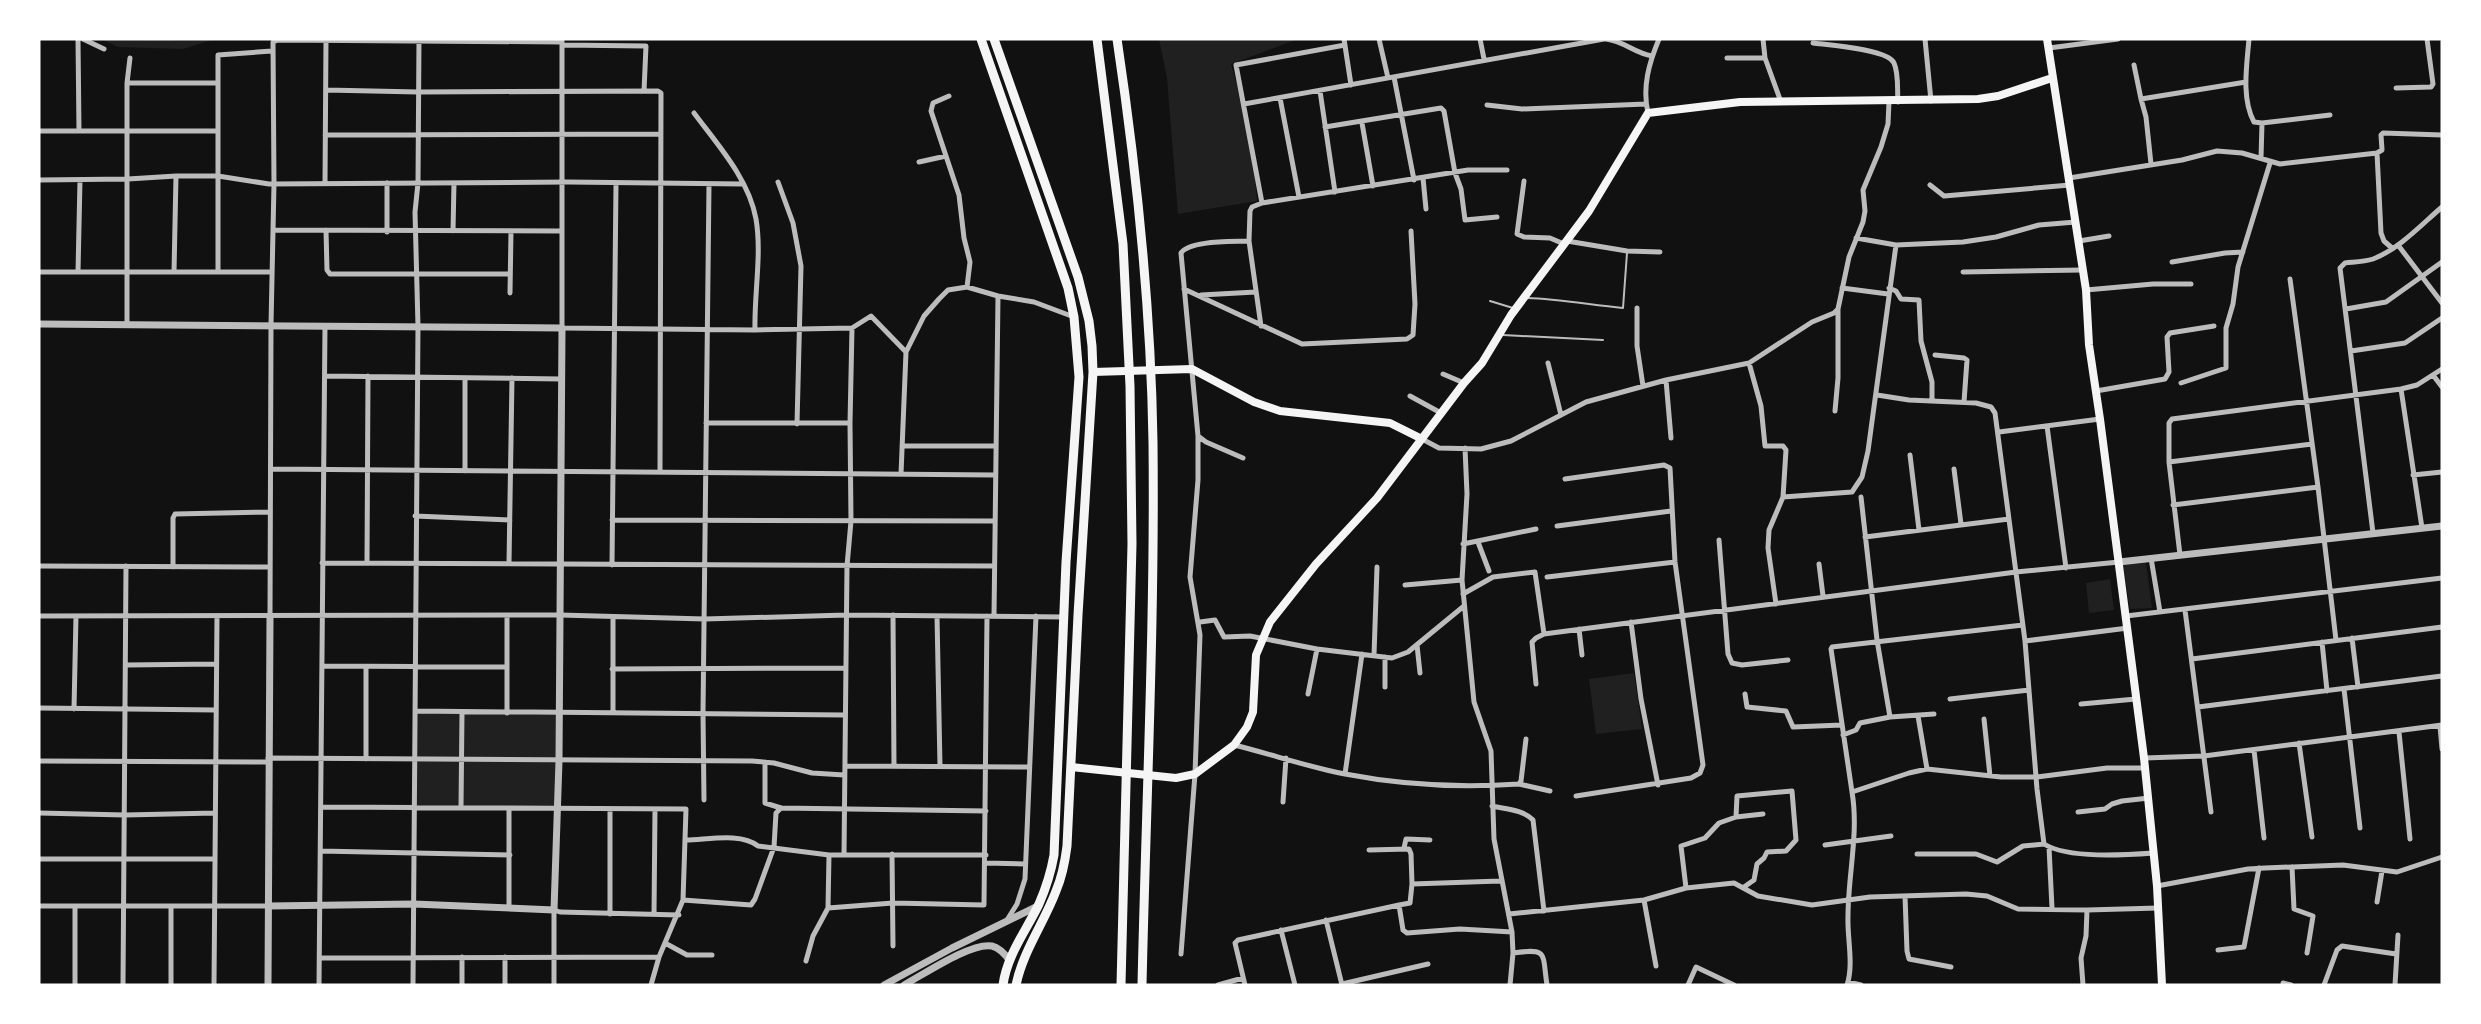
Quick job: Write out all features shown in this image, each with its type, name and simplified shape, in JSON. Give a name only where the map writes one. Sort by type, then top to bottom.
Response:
[{"type":"highway","points":[[981,39],[1068,288],[1079,357],[1066,562],[1057,829],[1054,855],[1048,882],[1010,961],[1003,985]]},
{"type":"highway","points":[[994,39],[1078,277],[1089,321],[1093,372],[1081,563],[1069,830],[1063,870],[1056,893],[1021,964],[1016,985]]},
{"type":"highway","points":[[1097,39],[1123,243],[1130,386],[1132,544],[1121,985]]},
{"type":"highway","points":[[1117,39],[1137,181],[1143,243],[1153,440],[1142,985]]},
{"type":"highway","points":[[1066,562],[1081,563]]},
{"type":"main road","points":[[2047,39],[2083,270],[2089,345],[2149,798],[2157,886],[2162,985]]},
{"type":"main road","points":[[1071,768],[1176,778],[1195,774],[1234,745],[1247,727],[1253,712],[1254,666],[1261,639],[1270,622],[1294,590],[1377,498],[1464,383],[1482,363],[1516,309],[1589,211],[1648,113],[1731,103],[1894,102],[1989,98],[2052,78]]},
{"type":"main road","points":[[1093,372],[1192,369],[1254,402],[1280,411],[1390,423],[1422,439]]},
{"type":"street","points":[[78,39],[79,131]]},
{"type":"street","points":[[83,39],[104,49]]},
{"type":"street","points":[[268,985],[271,325],[274,230],[273,42],[278,39],[634,42],[646,46],[644,91]]},
{"type":"street","points":[[1379,39],[1402,115],[1414,180]]},
{"type":"street","points":[[1480,39],[1484,59]]},
{"type":"street","points":[[1244,104],[1605,39],[1624,41],[1632,50],[1652,56]]},
{"type":"street","points":[[1648,113],[1647,78],[1659,39]]},
{"type":"street","points":[[1763,39],[1765,57],[1781,102]]},
{"type":"street","points":[[1925,39],[1931,101]]},
{"type":"street","points":[[2049,48],[2118,39]]},
{"type":"street","points":[[2249,39],[2246,82],[2254,122],[2330,115]]},
{"type":"street","points":[[2396,88],[2431,87],[2433,84],[2427,39]]},
{"type":"street","points":[[325,183],[326,40]]},
{"type":"street","points":[[413,985],[418,40]]},
{"type":"street","points":[[554,985],[559,761],[562,42]]},
{"type":"street","points":[[1262,203],[1236,65],[1344,42],[1351,85]]},
{"type":"street","points":[[1813,43],[1887,56],[1895,65],[1894,102],[1881,147],[1863,190],[1865,211],[1838,309],[1840,328],[1835,411]]},
{"type":"street","points":[[218,272],[218,55],[272,51]]},
{"type":"street","points":[[1727,58],[1765,57]]},
{"type":"street","points":[[127,324],[126,131],[130,58]]},
{"type":"street","points":[[2134,65],[2146,117],[2151,164]]},
{"type":"street","points":[[2141,99],[2246,82]]},
{"type":"street","points":[[127,83],[218,83]]},
{"type":"street","points":[[326,90],[658,91],[661,93],[658,329],[660,472]]},
{"type":"street","points":[[1320,91],[1335,192]]},
{"type":"street","points":[[949,96],[933,103],[931,111],[959,195],[964,238],[970,262],[967,287]]},
{"type":"street","points":[[1280,98],[1299,197]]},
{"type":"street","points":[[1487,105],[1522,109],[1646,104]]},
{"type":"street","points":[[1325,127],[1362,123],[1437,108],[1443,110],[1455,173],[1461,189],[1465,221],[1497,217]]},
{"type":"street","points":[[694,112],[734,168],[752,204],[758,237],[755,330]]},
{"type":"street","points":[[1362,123],[1373,186]]},
{"type":"street","points":[[2261,158],[2262,123]]},
{"type":"street","points":[[39,131],[218,131]]},
{"type":"street","points":[[1930,185],[1944,196],[2070,181],[2217,151],[2242,153],[2270,163],[2280,164],[2377,153],[2382,150],[2383,133],[2442,135]]},
{"type":"street","points":[[325,135],[660,134]]},
{"type":"street","points":[[2377,153],[2381,233],[2384,241],[2392,249]]},
{"type":"street","points":[[919,162],[946,156]]},
{"type":"street","points":[[2181,382],[2226,368],[2226,328],[2243,252],[2270,163]]},
{"type":"street","points":[[1261,326],[1249,241],[1250,211],[1253,206],[1468,170],[1507,170]]},
{"type":"street","points":[[174,272],[176,176]]},
{"type":"street","points":[[39,180],[218,176],[274,184],[562,182],[661,185],[743,184]]},
{"type":"street","points":[[1424,178],[1426,209]]},
{"type":"street","points":[[78,272],[80,180]]},
{"type":"street","points":[[1524,181],[1517,234],[1524,237],[1550,238],[1627,251],[1660,252]]},
{"type":"street","points":[[778,182],[793,222],[801,266],[797,424]]},
{"type":"street","points":[[387,183],[387,232]]},
{"type":"street","points":[[453,231],[454,183]]},
{"type":"street","points":[[612,565],[616,184]]},
{"type":"street","points":[[704,800],[704,564],[709,185]]},
{"type":"street","points":[[2373,533],[2341,266],[2373,259],[2392,249],[2442,207]]},
{"type":"street","points":[[1856,238],[1896,245],[1963,242],[1995,237],[2039,225],[2076,222]]},
{"type":"street","points":[[274,230],[562,231]]},
{"type":"street","points":[[326,230],[328,273],[510,274]]},
{"type":"street","points":[[510,293],[511,231]]},
{"type":"street","points":[[1185,289],[1302,344],[1407,339],[1413,335],[1415,304],[1411,231]]},
{"type":"street","points":[[2079,242],[2109,236]]},
{"type":"street","points":[[1181,954],[1195,774],[1199,622],[1190,577],[1198,480],[1197,436],[1181,258],[1184,250],[1193,245],[1249,241]]},
{"type":"street","points":[[1783,497],[1852,492],[1862,477],[1877,395],[1888,291],[1896,245]]},
{"type":"street","points":[[2398,245],[2442,303]]},
{"type":"street","points":[[2172,262],[2243,252]]},
{"type":"street","points":[[2346,309],[2382,304],[2442,262]]},
{"type":"street","points":[[1963,272],[2083,270]]},
{"type":"street","points":[[39,272],[272,272]]},
{"type":"street","points":[[2290,279],[2336,640]]},
{"type":"street","points":[[2085,290],[2153,284],[2191,284]]},
{"type":"street","points":[[902,474],[906,355],[924,316],[939,298],[948,290],[967,287],[998,296],[1034,302],[1074,317]]},
{"type":"street","points":[[1842,288],[1896,291],[1901,299],[1919,300],[1921,341],[1932,386],[1932,401]]},
{"type":"street","points":[[1198,295],[1256,292]]},
{"type":"street","points":[[828,908],[893,903],[984,905],[986,766],[994,566],[998,296]]},
{"type":"street","points":[[1637,309],[1637,346],[1643,386]]},
{"type":"street","points":[[1422,439],[1439,448],[1481,449],[1511,441],[1586,402],[1666,380],[1749,363],[1812,322],[1838,309]]},
{"type":"street","points":[[39,324],[799,330],[854,326],[866,318],[873,318],[906,355]]},
{"type":"street","points":[[2351,351],[2405,343],[2442,318]]},
{"type":"street","points":[[319,985],[325,326]]},
{"type":"street","points":[[844,855],[846,615],[851,521],[850,423],[854,326]]},
{"type":"street","points":[[2096,391],[2165,379],[2169,372],[2167,337],[2170,333],[2214,326]]},
{"type":"street","points":[[1935,355],[1964,357],[1967,360],[1964,402]]},
{"type":"street","points":[[1548,363],[1561,416]]},
{"type":"street","points":[[1749,363],[1761,406],[1764,445],[1766,448],[1783,446],[1786,450],[1783,497],[1769,530],[1768,548],[1776,603]]},
{"type":"street","points":[[2180,555],[2169,462],[2170,420],[2176,417],[2401,389],[2417,385],[2442,369]]},
{"type":"street","points":[[1443,374],[1464,383]]},
{"type":"street","points":[[2433,375],[2442,387]]},
{"type":"street","points":[[325,376],[561,379]]},
{"type":"street","points":[[367,563],[368,376]]},
{"type":"street","points":[[465,378],[465,471]]},
{"type":"street","points":[[509,562],[512,378]]},
{"type":"street","points":[[1666,380],[1671,438]]},
{"type":"street","points":[[2401,389],[2422,528]]},
{"type":"street","points":[[1877,395],[1964,402],[1991,407],[1995,413],[2025,640],[2037,789],[2047,845],[2052,909]]},
{"type":"street","points":[[1410,396],[1441,413]]},
{"type":"street","points":[[1999,432],[2100,419]]},
{"type":"street","points":[[706,423],[850,423]]},
{"type":"street","points":[[2047,426],[2066,567]]},
{"type":"street","points":[[1197,436],[1243,458]]},
{"type":"street","points":[[2169,462],[2312,444]]},
{"type":"street","points":[[902,446],[996,446]]},
{"type":"street","points":[[1465,448],[1467,494],[1462,580],[1464,606],[1474,702],[1491,751],[1494,839],[1500,881],[1509,914],[1514,953],[1510,985]]},
{"type":"street","points":[[1910,455],[1919,530]]},
{"type":"street","points":[[1565,479],[1668,466],[1675,562],[1703,765],[1700,773],[1691,778],[1658,785],[1576,796]]},
{"type":"street","points":[[271,469],[995,475]]},
{"type":"street","points":[[1954,469],[1961,524]]},
{"type":"street","points":[[2413,475],[2442,472]]},
{"type":"street","points":[[2174,505],[2318,487]]},
{"type":"street","points":[[1861,497],[1877,640],[1890,717]]},
{"type":"street","points":[[1557,526],[1671,511]]},
{"type":"street","points":[[173,567],[173,518],[175,514],[180,512],[270,512]]},
{"type":"street","points":[[415,516],[510,520]]},
{"type":"street","points":[[1865,537],[2009,519]]},
{"type":"street","points":[[612,520],[995,522]]},
{"type":"street","points":[[1536,684],[1532,642],[1544,634],[2016,572],[2442,526]]},
{"type":"street","points":[[1463,544],[1536,530]]},
{"type":"street","points":[[1719,540],[1728,654],[1732,663],[1742,665],[1788,660]]},
{"type":"street","points":[[1478,542],[1489,571]]},
{"type":"street","points":[[2151,558],[2160,612]]},
{"type":"street","points":[[322,563],[509,562],[612,565],[994,566]]},
{"type":"street","points":[[1547,577],[1675,562]]},
{"type":"street","points":[[1819,564],[1823,596]]},
{"type":"street","points":[[39,566],[270,567]]},
{"type":"street","points":[[123,985],[126,566]]},
{"type":"street","points":[[1374,655],[1377,567]]},
{"type":"street","points":[[1463,594],[1493,577],[1534,572],[1544,634]]},
{"type":"street","points":[[2126,616],[2442,578]]},
{"type":"street","points":[[1405,585],[1462,580]]},
{"type":"street","points":[[1199,622],[1215,620],[1224,637],[1250,636],[1317,648],[1400,657],[1464,606]]},
{"type":"street","points":[[2186,610],[2211,812]]},
{"type":"street","points":[[39,616],[560,615],[705,619],[846,615],[1064,617]]},
{"type":"street","points":[[893,615],[894,766]]},
{"type":"street","points":[[75,708],[76,616]]},
{"type":"street","points":[[214,985],[217,616]]},
{"type":"street","points":[[507,616],[507,712]]},
{"type":"street","points":[[937,616],[940,766]]},
{"type":"street","points":[[1007,920],[1017,904],[1022,889],[1019,864],[1036,616]]},
{"type":"street","points":[[613,617],[613,711]]},
{"type":"street","points":[[1631,622],[1641,699],[1658,785]]},
{"type":"street","points":[[1861,985],[1847,984],[1848,900],[1853,843],[1852,792],[1831,649],[1877,640],[2022,625]]},
{"type":"street","points":[[2192,659],[2442,627]]},
{"type":"street","points":[[2025,640],[2128,628]]},
{"type":"street","points":[[1580,629],[1582,655]]},
{"type":"street","points":[[2352,638],[2358,687]]},
{"type":"street","points":[[2322,642],[2327,691]]},
{"type":"street","points":[[1417,645],[1420,673]]},
{"type":"street","points":[[1308,694],[1317,648]]},
{"type":"street","points":[[1345,774],[1362,654]]},
{"type":"street","points":[[1385,657],[1385,687]]},
{"type":"street","points":[[126,665],[216,664]]},
{"type":"street","points":[[323,666],[507,667]]},
{"type":"street","points":[[366,667],[366,759]]},
{"type":"street","points":[[612,669],[845,668]]},
{"type":"street","points":[[2198,707],[2442,676]]},
{"type":"street","points":[[2344,688],[2360,828]]},
{"type":"street","points":[[1950,699],[2029,690]]},
{"type":"street","points":[[1745,694],[1747,707],[1786,711],[1793,727],[1842,725]]},
{"type":"street","points":[[2081,704],[2136,699]]},
{"type":"street","points":[[39,708],[216,710]]},
{"type":"street","points":[[415,711],[462,713],[613,711],[845,715]]},
{"type":"street","points":[[461,807],[462,713]]},
{"type":"street","points":[[1843,735],[1856,730],[1860,723],[1890,717],[1934,714]]},
{"type":"street","points":[[1918,716],[1927,769]]},
{"type":"street","points":[[1984,718],[1990,776]]},
{"type":"street","points":[[2144,758],[2204,756],[2441,725],[2442,749]]},
{"type":"street","points":[[2399,732],[2410,839]]},
{"type":"street","points":[[1518,784],[1523,777],[1526,739]]},
{"type":"street","points":[[2299,743],[2312,837]]},
{"type":"street","points":[[1234,745],[1345,774],[1404,783],[1492,786],[1518,784],[1550,791]]},
{"type":"street","points":[[2254,750],[2264,837]]},
{"type":"street","points":[[39,761],[415,759],[765,762],[812,773],[844,775]]},
{"type":"street","points":[[1283,802],[1286,759]]},
{"type":"street","points":[[765,762],[765,804],[781,808],[986,811]]},
{"type":"street","points":[[844,766],[1024,767]]},
{"type":"street","points":[[1852,792],[1927,769],[1990,776],[2037,777],[2107,768],[2145,768]]},
{"type":"street","points":[[1736,817],[1737,796],[1792,791],[1796,840],[1786,851],[1767,852],[1757,864],[1754,880],[1744,887]]},
{"type":"street","points":[[2078,812],[2105,809],[2122,801],[2149,798]]},
{"type":"street","points":[[1492,806],[1527,815],[1534,822],[1545,911]]},
{"type":"street","points":[[321,807],[686,808],[683,900],[679,915],[659,957],[651,985]]},
{"type":"street","points":[[683,900],[751,905],[774,847],[776,813],[781,808]]},
{"type":"street","points":[[509,809],[509,907]]},
{"type":"street","points":[[610,809],[610,914]]},
{"type":"street","points":[[654,914],[655,809]]},
{"type":"street","points":[[39,813],[125,815],[216,813]]},
{"type":"street","points":[[1686,888],[1681,846],[1705,838],[1719,823],[1736,817],[1763,814]]},
{"type":"street","points":[[1825,845],[1853,843],[1891,836]]},
{"type":"street","points":[[686,840],[735,839],[753,842],[758,846],[829,855],[986,855]]},
{"type":"street","points":[[1404,848],[1406,840],[1430,840]]},
{"type":"street","points":[[1917,854],[1976,854],[1997,861],[2023,846],[2047,845],[2096,855],[2154,854]]},
{"type":"street","points":[[1218,985],[1244,982],[1236,941],[1410,903],[1411,850],[1404,848],[1369,850]]},
{"type":"street","points":[[320,851],[510,855]]},
{"type":"street","points":[[806,961],[813,936],[828,908],[829,855]]},
{"type":"street","points":[[892,855],[893,946]]},
{"type":"street","points":[[39,859],[123,857],[215,859]]},
{"type":"street","points":[[2157,886],[2259,868],[2355,866],[2382,871],[2402,871],[2442,857]]},
{"type":"street","points":[[986,863],[1019,864]]},
{"type":"street","points":[[2292,867],[2294,909],[2313,916],[2307,953]]},
{"type":"street","points":[[2218,950],[2244,948],[2259,868]]},
{"type":"street","points":[[2377,902],[2382,871]]},
{"type":"street","points":[[1412,884],[1500,881]]},
{"type":"street","points":[[1509,914],[1644,900],[1686,888],[1734,883],[1758,896],[1812,905],[1905,896],[1977,894],[2018,909],[2158,908]]},
{"type":"street","points":[[1905,896],[1909,959],[1951,967]]},
{"type":"street","points":[[1644,900],[1656,966]]},
{"type":"street","points":[[39,906],[414,904],[509,907],[610,914],[679,915]]},
{"type":"street","points":[[1399,905],[1403,930],[1407,933],[1460,929],[1512,932]]},
{"type":"street","points":[[75,906],[75,985]]},
{"type":"street","points":[[171,906],[171,985]]},
{"type":"street","points":[[884,985],[1038,906]]},
{"type":"street","points":[[2083,985],[2081,958],[2086,936],[2087,910]]},
{"type":"street","points":[[1326,920],[1342,985],[1428,964]]},
{"type":"street","points":[[1281,930],[1294,985]]},
{"type":"street","points":[[980,934],[986,945]]},
{"type":"street","points":[[2395,985],[2398,935]]},
{"type":"street","points":[[665,943],[687,955],[712,955]]},
{"type":"street","points":[[904,985],[969,950],[986,945],[999,949],[1010,961]]},
{"type":"street","points":[[2324,985],[2337,950],[2342,946],[2396,954]]},
{"type":"street","points":[[1514,953],[1535,950],[1540,952],[1543,956],[1547,985]]},
{"type":"street","points":[[462,957],[462,985]]},
{"type":"street","points":[[505,957],[505,985]]},
{"type":"street","points":[[320,958],[659,957]]},
{"type":"street","points":[[925,963],[929,971]]},
{"type":"street","points":[[1688,985],[1696,967],[1734,985]]},
{"type":"street","points":[[2283,983],[2291,985]]},
{"type":"lane","points":[[1524,298],[1554,298],[1567,303],[1623,308],[1627,251]]},
{"type":"lane","points":[[1490,301],[1516,309]]},
{"type":"lane","points":[[1500,335],[1603,340]]},
{"type":"shaded area","points":[[101,39],[212,40],[183,49],[118,47]]},
{"type":"shaded area","points":[[1159,39],[1298,39],[1231,64],[1251,136],[1257,201],[1178,214],[1167,78]]},
{"type":"shaded area","points":[[2146,563],[2152,608],[2130,609],[2123,565]]},
{"type":"shaded area","points":[[2110,579],[2114,610],[2089,613],[2086,583]]},
{"type":"shaded area","points":[[1634,673],[1642,729],[1596,734],[1589,679]]},
{"type":"shaded area","points":[[415,711],[559,712],[558,808],[415,808]]},
{"type":"waterway","points":[[144,39],[171,39]]}]
